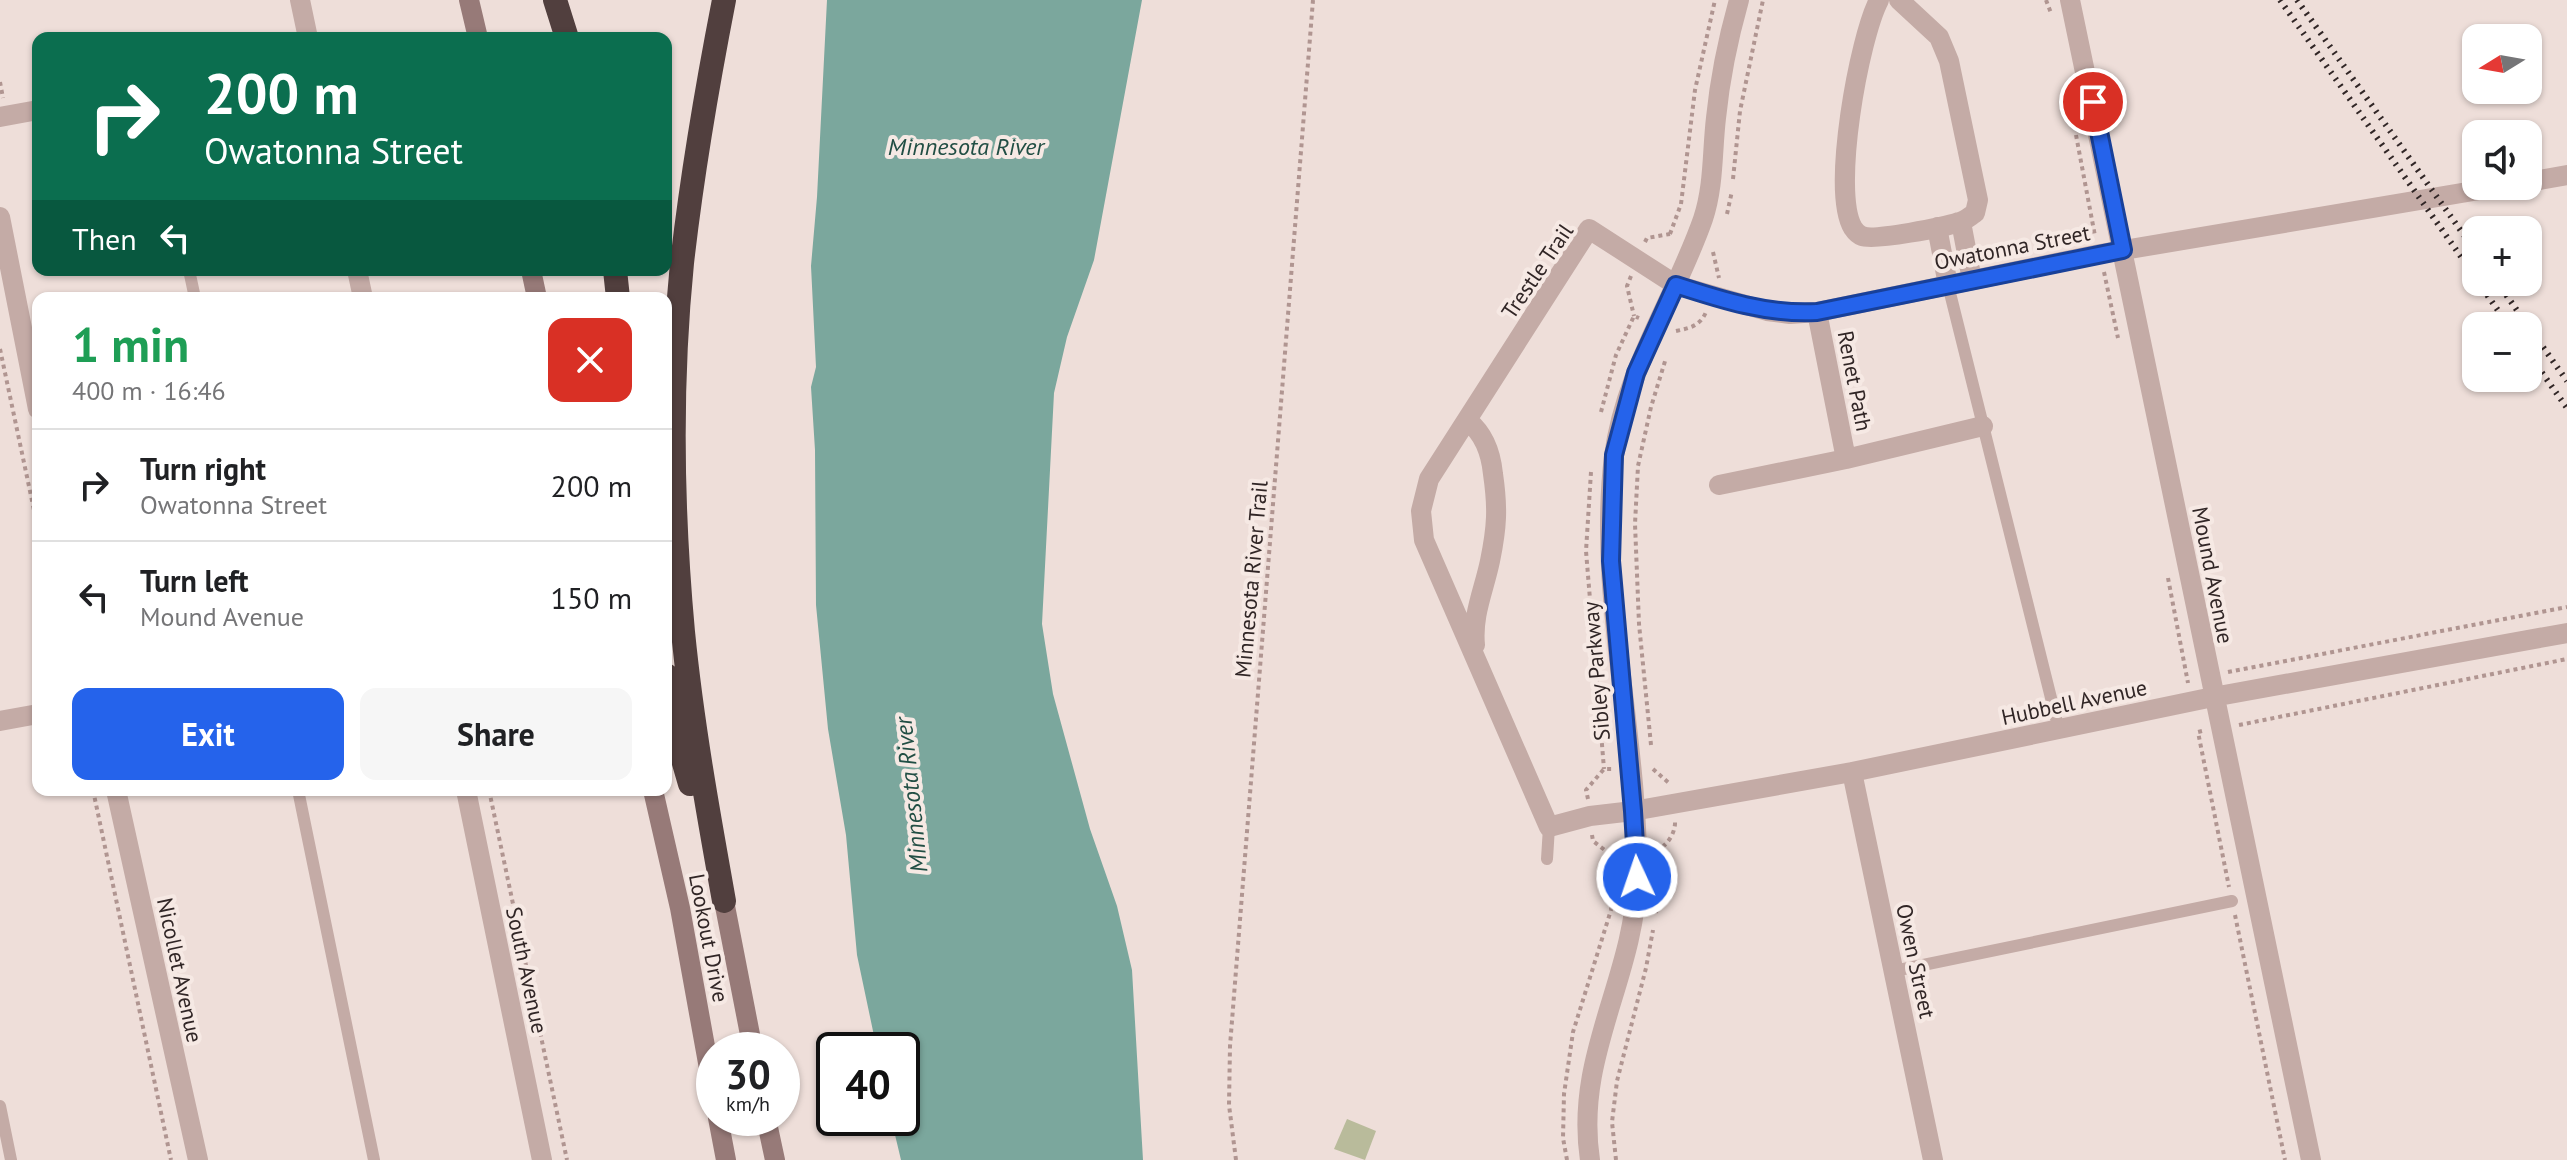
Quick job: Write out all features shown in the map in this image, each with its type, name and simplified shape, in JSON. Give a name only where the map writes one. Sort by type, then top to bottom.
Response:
[{"type":"highway","points":[[555,0],[565,32]]},
{"type":"highway","points":[[724,0],[693,176],[682,265],[676,356],[675,445],[684,645],[693,722],[724,901]]},
{"type":"highway","points":[[672,713],[724,901]]},
{"type":"main road","points":[[469,0],[477,32]]},
{"type":"main road","name":"Lookout Drive","points":[[654,796],[680,908],[702,1032]]},
{"type":"main road","name":"Lookout Drive","points":[[724,901],[749,1032]]},
{"type":"main road","points":[[721,1136],[726,1160]]},
{"type":"main road","points":[[770,1136],[775,1160]]},
{"type":"street","points":[[300,0],[307,32]]},
{"type":"street","name":"Sibley Parkway","points":[[1590,1160],[1587,1116],[1594,1057],[1630,935],[1645,852],[1633,811],[1612,568],[1610,539],[1614,455],[1636,373],[1703,218],[1711,188],[1721,77],[1739,0]]},
{"type":"street","points":[[1879,0],[1861,59],[1844,171],[1846,211],[1854,231],[1864,237],[1961,222],[1975,213],[1978,200],[1949,61],[1939,37],[1899,0]]},
{"type":"street","name":"Mound Avenue","points":[[2070,0],[2311,1160]]},
{"type":"street","points":[[0,117],[32,111]]},
{"type":"street","points":[[2542,179],[2567,175]]},
{"type":"street","name":"Owatonna Street","points":[[1676,285],[1767,311],[1790,314],[1817,312],[2100,254],[2462,193]]},
{"type":"street","points":[[0,217],[32,379]]},
{"type":"street","points":[[1961,222],[1972,280]]},
{"type":"street","points":[[1937,227],[1948,285]]},
{"type":"street","name":"Trestle Trail","points":[[1549,827],[1424,540],[1421,511],[1429,479],[1589,229],[1676,285]]},
{"type":"street","name":"Renet Path","points":[[1817,312],[1846,459]]},
{"type":"street","name":"Trestle Trail","points":[[1468,421],[1480,431],[1492,463],[1498,511],[1490,562],[1472,624],[1476,657]]},
{"type":"street","name":"Renet Path","points":[[1719,485],[1983,426]]},
{"type":"street","name":"Hubbell Avenue","points":[[1549,827],[1590,816],[1852,772],[2213,697],[2567,633]]},
{"type":"street","points":[[0,721],[32,715]]},
{"type":"street","name":"Owen Street","points":[[1852,772],[1933,1160]]},
{"type":"street","name":"Nicollet Avenue","points":[[117,796],[198,1160]]},
{"type":"street","name":"South Avenue","points":[[467,796],[542,1160]]},
{"type":"lane","points":[[1948,285],[2059,730]]},
{"type":"lane","points":[[299,796],[374,1160]]},
{"type":"lane","points":[[1547,859],[1549,827]]},
{"type":"lane","points":[[1894,971],[2232,901]]},
{"type":"lane","points":[[0,1106],[11,1160]]},
{"type":"path","name":"Minnesota River Trail","points":[[1236,1160],[1229,1105],[1230,1046],[1313,0]]},
{"type":"path","points":[[1670,234],[1681,204],[1695,90],[1715,0]]},
{"type":"path","points":[[1725,218],[1730,206],[1740,111],[1763,0]]},
{"type":"path","points":[[2046,0],[2053,20]]},
{"type":"path","points":[[2074,129],[2119,344]]},
{"type":"path","points":[[1674,332],[1702,321],[1720,283],[1712,255],[1716,243]]},
{"type":"path","points":[[1567,1160],[1563,1138],[1564,1094],[1573,1032],[1611,910],[1615,858],[1665,847],[1676,827],[1671,785],[1652,769],[1639,624],[1635,524],[1638,466],[1651,407],[1670,347]]},
{"type":"path","points":[[0,349],[32,501]]},
{"type":"path","points":[[2166,570],[2192,702]]},
{"type":"path","points":[[2187,678],[2567,607]]},
{"type":"path","points":[[2285,1160],[2198,732],[2567,659]]},
{"type":"path","points":[[94,796],[171,1160]]},
{"type":"path","points":[[490,796],[567,1160]]},
{"type":"path","points":[[1645,852],[1660,887],[1656,914]]},
{"type":"path","points":[[1616,1160],[1612,1122],[1617,1081],[1646,968],[1653,927]]},
{"type":"green space","points":[[1347,1119],[1376,1131],[1365,1160],[1334,1149]]},
{"type":"water","name":"Minnesota River","points":[[827,0],[1142,0],[1094,260],[1067,337],[1054,393],[1042,624],[1053,694],[1090,829],[1117,906],[1132,970],[1143,1160],[901,1160],[895,1136],[920,1136],[920,1032],[873,1032],[857,955],[846,835],[828,729],[816,605],[815,450],[811,387],[816,367],[811,266]]},
{"type":"railway","points":[[2280,0],[2462,258]]},
{"type":"railway","points":[[2297,0],[2462,232]]},
{"type":"railway","points":[[2488,296],[2499,312]]},
{"type":"railway","points":[[2507,296],[2567,381]]},
{"type":"railway","points":[[2542,373],[2567,408]]},
{"type":"route","points":[[1637,877],[1611,561],[1614,455],[1636,373],[1676,285],[1767,311],[1790,314],[1817,312],[2123,250],[2093,102]]}]
